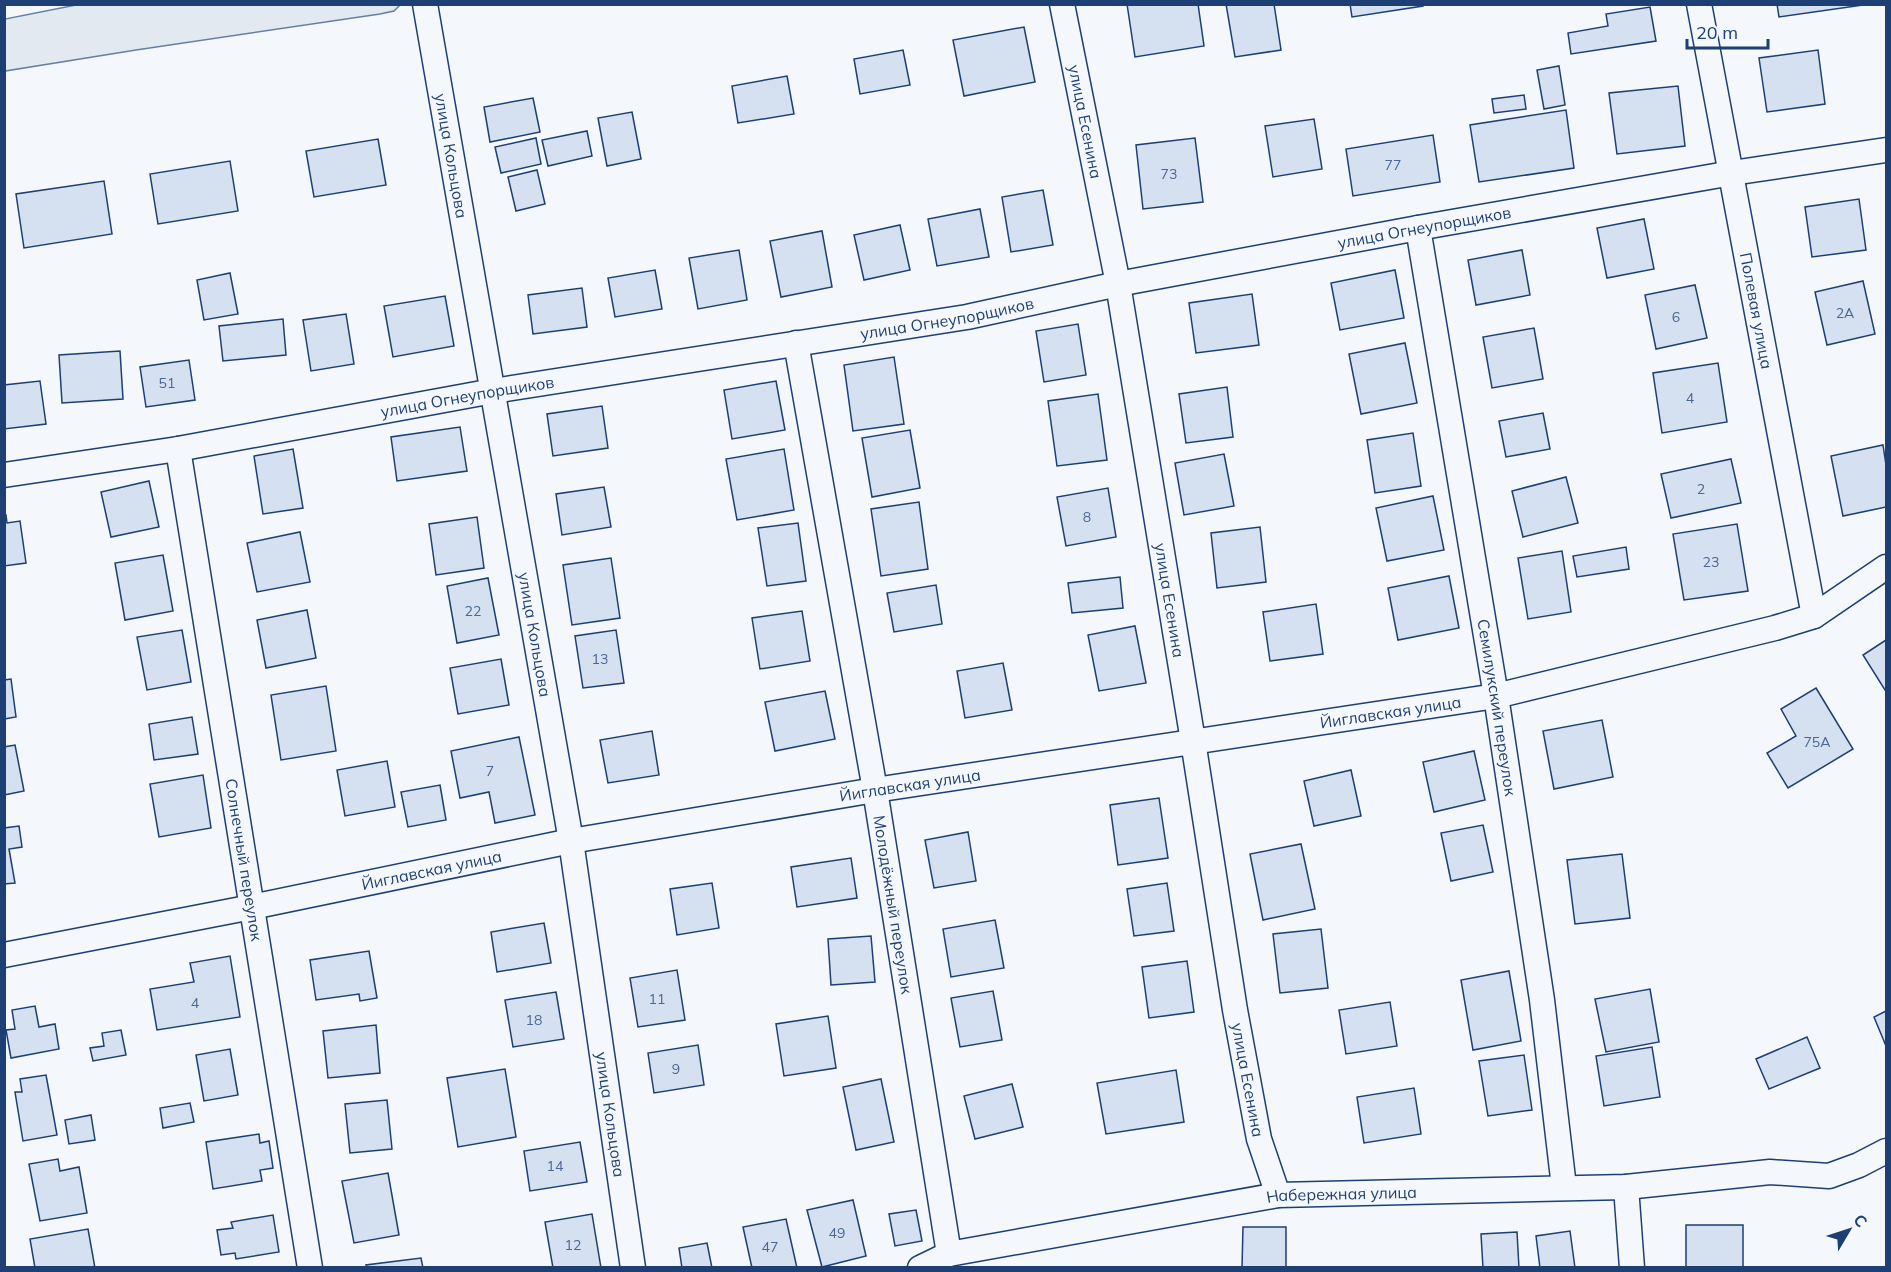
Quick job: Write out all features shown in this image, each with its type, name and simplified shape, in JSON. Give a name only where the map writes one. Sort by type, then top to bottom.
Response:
[{"type":"street","name":"улица Кольцова","points":[[425,4],[571,841],[633,1268]]},
{"type":"street","name":"улица Есенина","points":[[1062,4],[1118,284],[1237,1022],[1259,1139],[1278,1195]]},
{"type":"street","name":"Полевая улица","points":[[1699,4],[1814,616]]},
{"type":"street","name":"улица Огнеупорщиков","points":[[4,475],[178,450],[493,391],[967,317],[1118,284],[1418,228],[1732,173],[1887,150]]},
{"type":"street","name":"Семилукский переулок","points":[[1418,228],[1496,696],[1542,1000],[1564,1187]]},
{"type":"street","name":"Молодёжный переулок","points":[[796,343],[875,790],[949,1254]]},
{"type":"street","name":"Солнечный переулок","points":[[178,450],[310,1268]]},
{"type":"street","name":"Йиглавская улица","points":[[4,955],[252,907],[571,841],[875,790],[1496,696],[1774,628],[1814,616],[1887,567]]},
{"type":"street","name":"Набережная улица","points":[[920,1268],[949,1254],[1278,1195],[1626,1187],[1770,1172],[1828,1176],[1859,1165],[1887,1151]]},
{"type":"street","points":[[1626,1187],[1632,1268]]},
{"type":"shaded area","points":[[400,4],[394,11],[380,14],[5,71],[5,19],[76,5]]},
{"type":"building","points":[[1127,4],[1198,4],[1204,46],[1135,57]]},
{"type":"building","points":[[1226,4],[1274,4],[1281,50],[1235,57]]},
{"type":"building","points":[[1350,4],[1423,4],[1423,6],[1352,17]]},
{"type":"building","points":[[1777,4],[1870,4],[1779,17]]},
{"type":"building","points":[[1650,7],[1656,41],[1571,54],[1568,33],[1608,26],[1606,14]]},
{"type":"building","points":[[1024,27],[1035,82],[964,96],[953,40]]},
{"type":"building","points":[[903,50],[910,85],[860,94],[854,59]]},
{"type":"building","points":[[1818,50],[1825,104],[1767,112],[1759,58]]},
{"type":"building","points":[[1559,66],[1565,105],[1544,109],[1537,70]]},
{"type":"building","points":[[787,76],[794,114],[738,123],[732,86]]},
{"type":"building","points":[[1678,86],[1685,146],[1617,154],[1609,93]]},
{"type":"building","points":[[1524,95],[1526,109],[1494,113],[1492,99]]},
{"type":"building","points":[[533,98],[540,132],[490,142],[484,107]]},
{"type":"building","points":[[1566,110],[1574,168],[1479,182],[1470,125]]},
{"type":"building","points":[[632,112],[641,159],[607,166],[598,118]]},
{"type":"building","points":[[1314,119],[1322,169],[1273,177],[1265,126]]},
{"type":"building","points":[[587,131],[592,156],[548,166],[542,140]]},
{"type":"building","points":[[1433,135],[1440,182],[1353,196],[1346,149]]},
{"type":"building","points":[[536,138],[541,164],[501,173],[495,147]]},
{"type":"building","points":[[1195,138],[1203,202],[1143,209],[1136,145]]},
{"type":"building","points":[[378,139],[386,185],[314,197],[306,151]]},
{"type":"building","points":[[230,161],[238,211],[158,224],[150,174]]},
{"type":"building","points":[[537,170],[545,204],[516,211],[508,177]]},
{"type":"building","points":[[104,181],[112,234],[24,248],[16,194]]},
{"type":"building","points":[[1043,190],[1053,245],[1011,252],[1002,197]]},
{"type":"building","points":[[1859,199],[1866,250],[1812,257],[1805,207]]},
{"type":"building","points":[[980,209],[989,257],[937,266],[928,219]]},
{"type":"building","points":[[1644,219],[1654,269],[1607,278],[1597,228]]},
{"type":"building","points":[[900,225],[910,270],[864,280],[854,235]]},
{"type":"building","points":[[822,231],[832,287],[781,297],[770,241]]},
{"type":"building","points":[[739,250],[747,300],[698,309],[689,258]]},
{"type":"building","points":[[1522,250],[1530,295],[1476,305],[1468,260]]},
{"type":"building","points":[[655,270],[662,309],[615,317],[608,278]]},
{"type":"building","points":[[1395,270],[1404,318],[1340,330],[1331,283]]},
{"type":"building","points":[[230,273],[238,314],[204,320],[197,280]]},
{"type":"building","points":[[1863,281],[1875,334],[1827,345],[1815,292]]},
{"type":"building","points":[[1695,285],[1707,338],[1656,349],[1645,295]]},
{"type":"building","points":[[582,288],[587,327],[533,334],[528,295]]},
{"type":"building","points":[[1252,294],[1259,345],[1196,353],[1189,303]]},
{"type":"building","points":[[445,296],[454,346],[393,357],[384,306]]},
{"type":"building","points":[[346,314],[354,364],[311,371],[303,320]]},
{"type":"building","points":[[283,319],[286,355],[223,361],[219,326]]},
{"type":"building","points":[[1078,324],[1086,375],[1044,382],[1036,331]]},
{"type":"building","points":[[1534,328],[1543,379],[1492,388],[1483,337]]},
{"type":"building","points":[[1405,343],[1417,403],[1361,414],[1349,354]]},
{"type":"building","points":[[120,351],[123,399],[62,403],[59,355]]},
{"type":"building","points":[[894,357],[904,424],[853,431],[844,365]]},
{"type":"building","points":[[189,360],[195,400],[146,407],[140,367]]},
{"type":"building","points":[[1718,363],[1727,422],[1662,433],[1653,373]]},
{"type":"building","points":[[40,381],[46,424],[4,429],[4,385]]},
{"type":"building","points":[[776,381],[785,430],[732,439],[724,390]]},
{"type":"building","points":[[1227,387],[1233,437],[1186,443],[1179,394]]},
{"type":"building","points":[[1098,394],[1107,460],[1057,466],[1048,401]]},
{"type":"building","points":[[602,406],[608,448],[553,456],[547,414]]},
{"type":"building","points":[[1543,413],[1550,449],[1506,457],[1499,421]]},
{"type":"building","points":[[460,427],[467,471],[397,481],[391,437]]},
{"type":"building","points":[[910,430],[920,488],[872,497],[862,438]]},
{"type":"building","points":[[1413,433],[1421,486],[1375,493],[1367,440]]},
{"type":"building","points":[[1883,445],[1886,465],[1886,507],[1843,516],[1831,456]]},
{"type":"building","points":[[293,449],[303,508],[263,514],[254,456]]},
{"type":"building","points":[[784,449],[794,510],[737,520],[726,459]]},
{"type":"building","points":[[1224,454],[1234,506],[1184,515],[1175,463]]},
{"type":"building","points":[[1731,459],[1741,503],[1671,518],[1661,474]]},
{"type":"building","points":[[1566,477],[1578,523],[1523,537],[1512,491]]},
{"type":"building","points":[[149,481],[159,527],[111,537],[101,492]]},
{"type":"building","points":[[604,487],[611,527],[562,535],[556,494]]},
{"type":"building","points":[[1108,488],[1116,537],[1066,546],[1057,497]]},
{"type":"building","points":[[1433,496],[1444,550],[1387,561],[1376,508]]},
{"type":"building","points":[[919,502],[928,569],[881,576],[871,509]]},
{"type":"building","points":[[4,515],[6,515],[7,523],[20,521],[26,563],[4,566]]},
{"type":"building","points":[[477,517],[484,568],[436,575],[429,524]]},
{"type":"building","points":[[798,523],[806,581],[767,586],[758,528]]},
{"type":"building","points":[[1737,524],[1748,591],[1684,600],[1673,534]]},
{"type":"building","points":[[1260,527],[1266,582],[1217,588],[1211,533]]},
{"type":"building","points":[[300,532],[310,582],[257,592],[247,543]]},
{"type":"building","points":[[1626,547],[1629,569],[1577,577],[1573,556]]},
{"type":"building","points":[[1562,551],[1571,612],[1528,619],[1518,558]]},
{"type":"building","points":[[163,555],[173,611],[125,620],[115,563]]},
{"type":"building","points":[[611,558],[620,618],[572,625],[563,565]]},
{"type":"building","points":[[1449,576],[1459,628],[1398,640],[1388,588]]},
{"type":"building","points":[[1120,577],[1123,608],[1072,613],[1068,583]]},
{"type":"building","points":[[488,578],[499,635],[457,643],[447,586]]},
{"type":"building","points":[[936,585],[942,624],[894,632],[887,593]]},
{"type":"building","points":[[1316,604],[1323,654],[1270,661],[1263,612]]},
{"type":"building","points":[[307,610],[316,658],[266,668],[257,620]]},
{"type":"building","points":[[802,611],[810,661],[760,669],[752,618]]},
{"type":"building","points":[[1135,626],[1146,683],[1099,691],[1088,635]]},
{"type":"building","points":[[182,630],[191,682],[147,690],[137,637]]},
{"type":"building","points":[[616,630],[624,683],[583,688],[575,636]]},
{"type":"building","points":[[1886,640],[1886,690],[1885,690],[1863,655]]},
{"type":"building","points":[[501,659],[509,705],[458,714],[450,668]]},
{"type":"building","points":[[1003,663],[1012,710],[965,718],[957,671]]},
{"type":"building","points":[[11,679],[16,717],[4,719],[4,680]]},
{"type":"building","points":[[326,686],[336,751],[281,760],[271,695]]},
{"type":"building","points":[[1816,688],[1853,749],[1788,788],[1767,753],[1796,736],[1781,709]]},
{"type":"building","points":[[825,691],[835,739],[775,751],[765,702]]},
{"type":"building","points":[[192,717],[198,754],[154,760],[149,724]]},
{"type":"building","points":[[1602,720],[1613,777],[1554,789],[1543,731]]},
{"type":"building","points":[[652,731],[659,775],[608,783],[600,740]]},
{"type":"building","points":[[519,737],[535,815],[495,823],[489,792],[460,798],[451,751]]},
{"type":"building","points":[[15,745],[24,791],[4,795],[4,747]]},
{"type":"building","points":[[1474,751],[1485,800],[1434,812],[1423,762]]},
{"type":"building","points":[[387,761],[395,807],[345,816],[337,770]]},
{"type":"building","points":[[1351,770],[1361,816],[1314,826],[1304,781]]},
{"type":"building","points":[[203,775],[211,828],[159,837],[150,784]]},
{"type":"building","points":[[440,785],[446,820],[408,827],[401,792]]},
{"type":"building","points":[[1159,798],[1168,858],[1118,865],[1110,805]]},
{"type":"building","points":[[1483,825],[1493,872],[1451,881],[1441,833]]},
{"type":"building","points":[[19,826],[22,847],[9,849],[15,883],[4,884],[4,828]]},
{"type":"building","points":[[968,832],[976,881],[934,888],[925,840]]},
{"type":"building","points":[[1301,844],[1315,909],[1263,920],[1250,854]]},
{"type":"building","points":[[1622,854],[1630,918],[1575,924],[1567,860]]},
{"type":"building","points":[[851,858],[857,898],[797,907],[791,867]]},
{"type":"building","points":[[712,883],[719,928],[677,935],[670,889]]},
{"type":"building","points":[[1167,883],[1174,931],[1134,936],[1127,889]]},
{"type":"building","points":[[995,920],[1004,968],[951,977],[943,929]]},
{"type":"building","points":[[544,923],[551,963],[497,972],[491,932]]},
{"type":"building","points":[[1321,929],[1328,988],[1280,993],[1273,934]]},
{"type":"building","points":[[871,936],[875,982],[831,985],[828,939]]},
{"type":"building","points":[[369,951],[377,998],[360,1001],[359,994],[316,1000],[310,960]]},
{"type":"building","points":[[230,956],[240,1017],[157,1030],[150,989],[194,982],[190,963]]},
{"type":"building","points":[[1187,961],[1194,1012],[1149,1018],[1142,967]]},
{"type":"building","points":[[677,970],[685,1020],[638,1027],[630,978]]},
{"type":"building","points":[[1509,971],[1521,1041],[1473,1050],[1461,980]]},
{"type":"building","points":[[1650,989],[1659,1042],[1606,1052],[1595,999]]},
{"type":"building","points":[[993,991],[1002,1040],[960,1047],[951,998]]},
{"type":"building","points":[[556,992],[564,1039],[513,1047],[505,1000]]},
{"type":"building","points":[[1390,1002],[1397,1046],[1346,1054],[1339,1010]]},
{"type":"building","points":[[35,1006],[39,1027],[55,1024],[59,1049],[11,1058],[6,1030],[15,1029],[12,1010]]},
{"type":"building","points":[[1886,1011],[1886,1046],[1874,1017]]},
{"type":"building","points":[[828,1016],[836,1068],[784,1076],[776,1024]]},
{"type":"building","points":[[376,1025],[380,1073],[328,1078],[323,1031]]},
{"type":"building","points":[[121,1030],[126,1055],[93,1061],[90,1048],[104,1046],[102,1033]]},
{"type":"building","points":[[1807,1037],[1820,1068],[1769,1089],[1756,1059]]},
{"type":"building","points":[[698,1045],[704,1085],[654,1093],[648,1053]]},
{"type":"building","points":[[1652,1047],[1660,1097],[1604,1106],[1596,1056]]},
{"type":"building","points":[[230,1049],[238,1095],[204,1101],[196,1055]]},
{"type":"building","points":[[1524,1055],[1532,1110],[1488,1116],[1479,1061]]},
{"type":"building","points":[[505,1069],[516,1137],[458,1147],[447,1078]]},
{"type":"building","points":[[1176,1070],[1184,1122],[1106,1134],[1097,1083]]},
{"type":"building","points":[[46,1075],[57,1135],[23,1141],[15,1092],[22,1092],[20,1079]]},
{"type":"building","points":[[881,1079],[894,1142],[856,1150],[843,1087]]},
{"type":"building","points":[[1012,1084],[1023,1127],[975,1139],[964,1096]]},
{"type":"building","points":[[1414,1088],[1421,1134],[1364,1143],[1357,1097]]},
{"type":"building","points":[[387,1100],[392,1149],[350,1153],[345,1104]]},
{"type":"building","points":[[190,1103],[194,1122],[163,1128],[160,1108]]},
{"type":"building","points":[[91,1115],[95,1140],[69,1144],[65,1120]]},
{"type":"building","points":[[259,1134],[260,1143],[269,1141],[273,1168],[260,1170],[262,1181],[213,1189],[206,1142]]},
{"type":"building","points":[[580,1142],[587,1182],[530,1191],[524,1151]]},
{"type":"building","points":[[58,1159],[60,1171],[79,1167],[87,1213],[40,1221],[29,1164]]},
{"type":"building","points":[[388,1173],[399,1235],[354,1243],[342,1181]]},
{"type":"building","points":[[853,1200],[866,1256],[822,1267],[807,1210]]},
{"type":"building","points":[[916,1210],[922,1241],[895,1246],[889,1214]]},
{"type":"building","points":[[592,1214],[601,1268],[553,1268],[545,1222]]},
{"type":"building","points":[[273,1215],[279,1252],[236,1259],[235,1253],[221,1255],[217,1230],[233,1228],[231,1222]]},
{"type":"building","points":[[786,1219],[797,1268],[752,1268],[743,1227]]},
{"type":"building","points":[[1686,1225],[1743,1225],[1743,1268],[1686,1268]]},
{"type":"building","points":[[1243,1227],[1286,1227],[1286,1268],[1242,1268]]},
{"type":"building","points":[[88,1229],[95,1268],[35,1268],[30,1239]]},
{"type":"building","points":[[1570,1231],[1575,1268],[1540,1268],[1536,1236]]},
{"type":"building","points":[[1517,1232],[1519,1268],[1483,1268],[1481,1234]]},
{"type":"building","points":[[707,1243],[712,1268],[682,1268],[679,1248]]},
{"type":"building","points":[[421,1258],[423,1268],[367,1268],[366,1265]]}]
